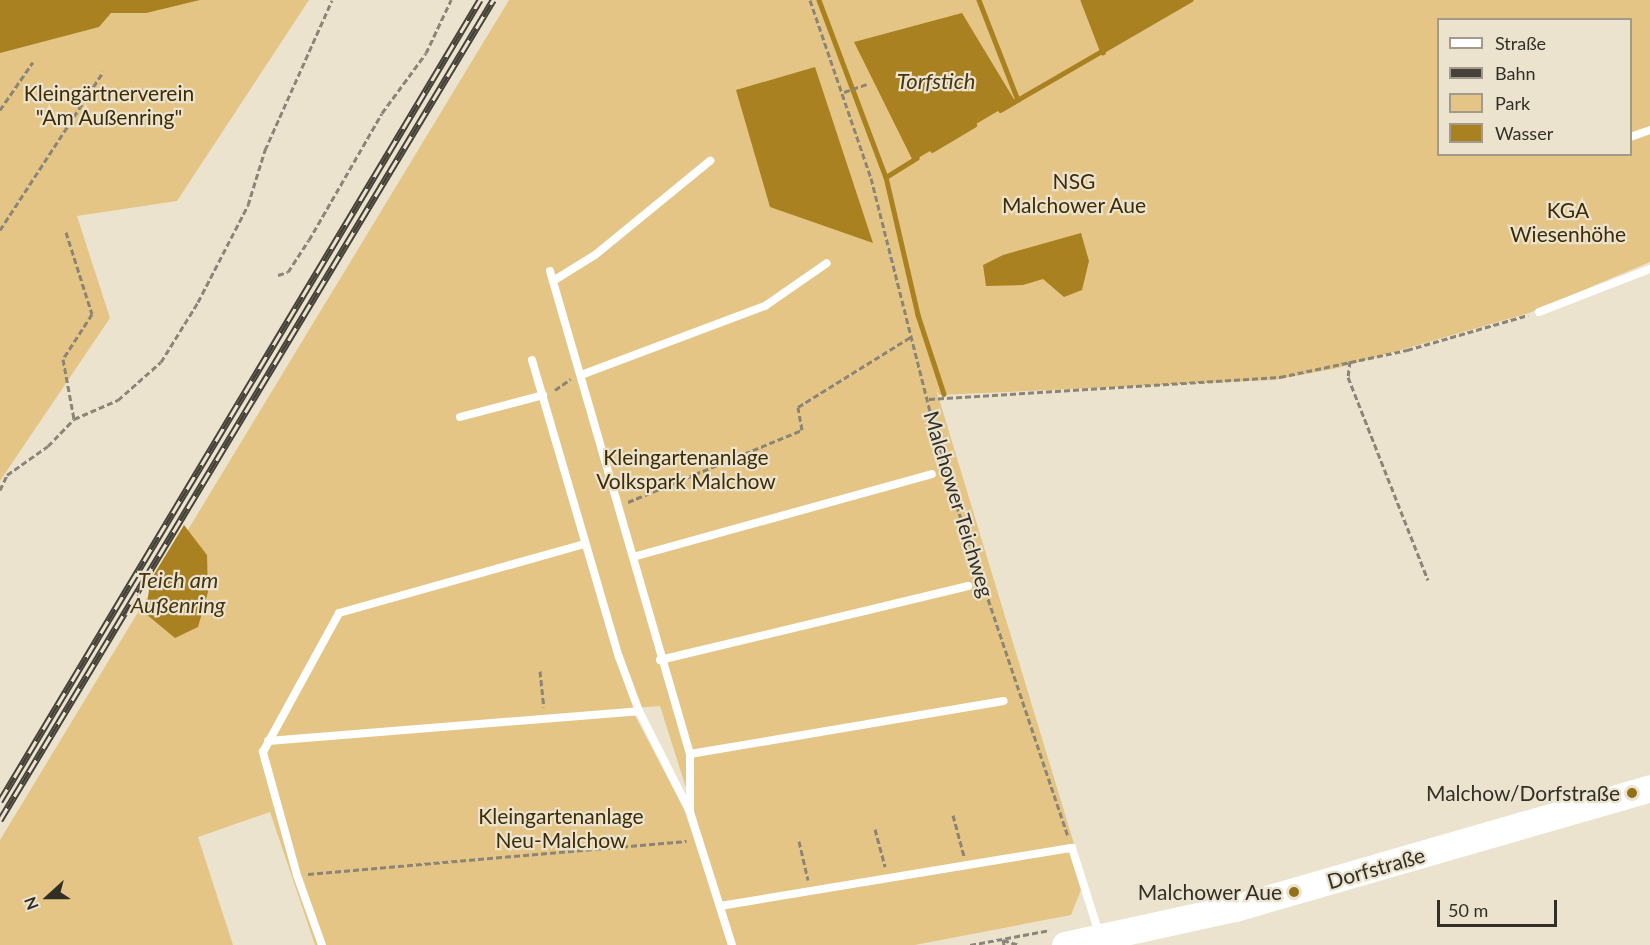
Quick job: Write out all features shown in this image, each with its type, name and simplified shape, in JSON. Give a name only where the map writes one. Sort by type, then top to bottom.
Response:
[{"type":"main road","name":"Dorfstraße","points":[[1065,945],[1235,908],[1650,788]]},
{"type":"lane","points":[[1632,136],[1650,130]]},
{"type":"lane","points":[[553,282],[595,255],[710,161]]},
{"type":"lane","points":[[581,375],[765,306],[827,263]]},
{"type":"lane","points":[[1539,312],[1650,269]]},
{"type":"lane","points":[[550,271],[633,557],[660,660],[690,754],[690,812]]},
{"type":"lane","points":[[532,360],[584,544],[639,711],[690,812],[732,945]]},
{"type":"lane","points":[[460,417],[543,395]]},
{"type":"lane","points":[[633,557],[932,474]]},
{"type":"lane","points":[[322,945],[297,875],[263,752],[339,613],[584,544]]},
{"type":"lane","points":[[660,660],[968,586]]},
{"type":"lane","points":[[690,754],[1004,701]]},
{"type":"lane","points":[[268,741],[546,721],[639,711]]},
{"type":"lane","points":[[720,906],[1072,848],[1100,937]]},
{"type":"path","points":[[0,490],[8,475],[48,446],[74,419],[118,400],[161,362],[198,302],[248,205],[265,150],[332,0]]},
{"type":"path","points":[[278,275],[288,273],[309,240],[381,113],[426,53],[451,0]]},
{"type":"path","name":"Malchower Teichweg","points":[[810,0],[844,93],[929,399],[927,407],[945,471],[1072,848]]},
{"type":"path","points":[[0,110],[33,62]]},
{"type":"path","points":[[0,230],[103,72]]},
{"type":"path","points":[[844,93],[867,84]]},
{"type":"path","points":[[66,232],[92,314],[63,359],[74,419]]},
{"type":"path","points":[[929,399],[1280,377],[1407,350],[1539,312]]},
{"type":"path","points":[[618,506],[802,430],[798,407],[912,336]]},
{"type":"path","points":[[1348,361],[1348,377],[1428,580]]},
{"type":"path","points":[[543,395],[581,375]]},
{"type":"path","points":[[540,671],[546,721]]},
{"type":"path","points":[[953,815],[967,866]]},
{"type":"path","points":[[875,828],[888,879]]},
{"type":"path","points":[[297,875],[678,843],[699,838]]},
{"type":"path","points":[[799,840],[810,891]]},
{"type":"path","points":[[1004,945],[1003,940],[1019,945]]},
{"type":"path","points":[[970,945],[996,941]]},
{"type":"green space","name":"Kleingärtnerverein \"Am Außenring\"","points":[[0,0],[309,0],[177,201],[77,216],[110,318],[0,481]]},
{"type":"green space","points":[[509,0],[1650,0],[1650,262],[1529,313],[1338,368],[1274,380],[939,395],[936,389],[1085,880],[1071,915],[915,945],[736,945],[660,706],[631,708],[684,809],[729,945],[315,945],[270,812],[198,837],[233,945],[0,945],[0,840]]},
{"type":"water","points":[[0,0],[200,0],[146,13],[111,13],[99,27],[0,53]]},
{"type":"water","points":[[1083,0],[1190,0],[1103,52]]},
{"type":"water","name":"Torfstich","points":[[962,13],[1015,101],[913,161],[854,42]]},
{"type":"water","points":[[815,67],[873,243],[770,207],[736,90]]},
{"type":"water","points":[[1081,233],[1089,261],[1082,290],[1064,297],[1043,279],[1023,285],[986,286],[983,265],[1003,255]]},
{"type":"water","name":"Teich am Außenring","points":[[184,525],[207,555],[208,592],[198,627],[175,638],[146,614],[150,581]]},
{"type":"waterway","points":[[819,0],[886,177],[918,315],[944,394]]},
{"type":"waterway","points":[[979,0],[1018,100]]},
{"type":"waterway","points":[[1083,0],[1103,52]]},
{"type":"waterway","points":[[1000,110],[1190,0]]},
{"type":"waterway","points":[[932,150],[974,125]]},
{"type":"waterway","points":[[886,177],[917,158]]},
{"type":"railway","points":[[0,801],[480,0]]},
{"type":"railway","points":[[0,820],[493,0]]},
{"type":"place","name":"Malchow/Dorfstraße","points":[[1632,793]]},
{"type":"place","name":"Malchower Aue","points":[[1294,892]]},
{"type":"park label","name":"NSG Malchower Aue","points":[[1074,193]]},
{"type":"park label","name":"KGA Wiesenhöhe","points":[[1568,222]]},
{"type":"park label","name":"Kleingartenanlage Volkspark Malchow","points":[[686,469]]},
{"type":"park label","name":"Kleingartenanlage Neu-Malchow","points":[[561,828]]}]
